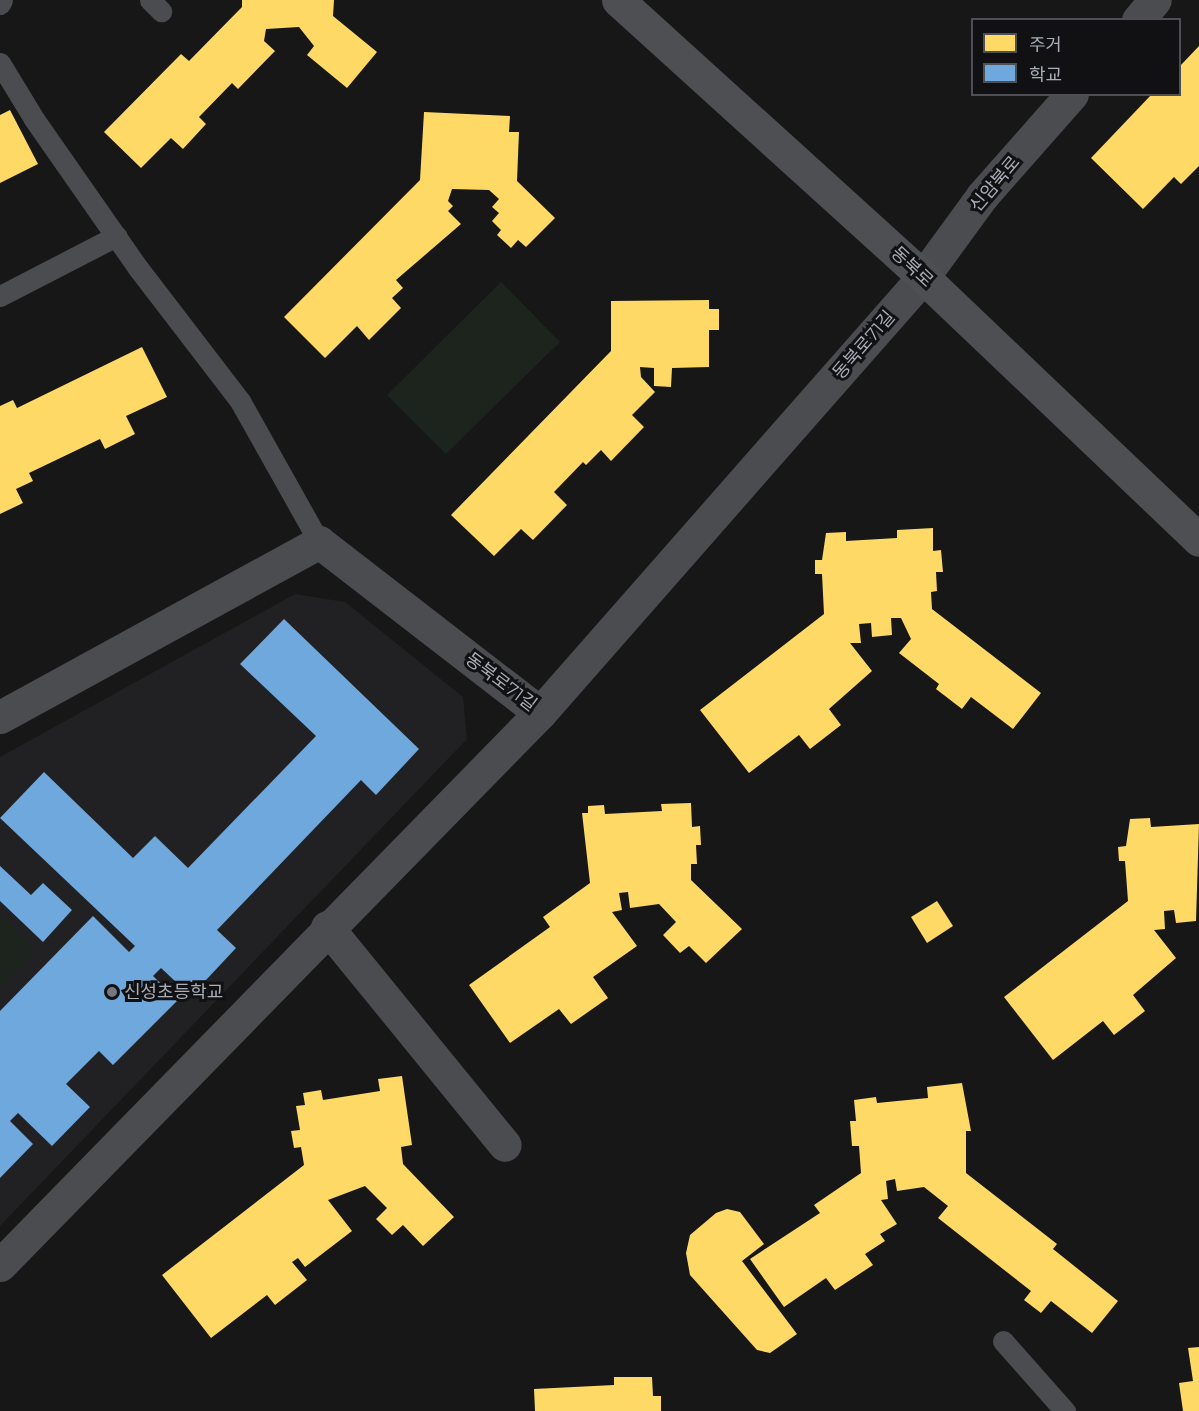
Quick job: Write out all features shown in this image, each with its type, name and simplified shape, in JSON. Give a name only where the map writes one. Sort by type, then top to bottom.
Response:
[{"type":"main road","name":"동북로","points":[[618,0],[923,277],[1199,540]]},
{"type":"street","points":[[1140,18],[1155,0]]},
{"type":"street","name":"신암북로","points":[[923,277],[982,196],[1070,96]]},
{"type":"street","name":"동북로71길","points":[[319,542],[540,713],[923,277]]},
{"type":"street","points":[[0,717],[319,542]]},
{"type":"street","points":[[0,1265],[327,927],[540,713]]},
{"type":"street","points":[[327,927],[505,1145]]},
{"type":"lane","points":[[0,63],[34,119],[116,236],[240,401],[319,542]]},
{"type":"lane","points":[[0,296],[116,236]]},
{"type":"lane","points":[[1003,1341],[1065,1411]]},
{"type":"shaded area","points":[[501,282],[560,342],[446,454],[387,395]]},
{"type":"shaded area","name":"신성초등학교","points":[[295,594],[345,602],[463,697],[467,739],[0,1226],[0,757]]},
{"type":"shaded area","points":[[0,914],[36,949],[0,988]]},
{"type":"building: 주거","points":[[242,0],[334,0],[333,16],[377,52],[347,88],[307,55],[314,46],[299,27],[266,29],[264,41],[275,51],[238,89],[232,83],[199,117],[206,124],[183,149],[171,138],[141,168],[104,132],[181,54],[189,61],[242,7]]},
{"type":"building: 주거","points":[[1199,46],[1199,166],[1181,184],[1174,177],[1143,209],[1091,158],[1150,96],[1181,96],[1181,65]]},
{"type":"building: 주거","points":[[10,110],[38,164],[0,183],[0,115]]},
{"type":"building: 주거","points":[[424,112],[510,116],[509,132],[519,132],[517,181],[555,218],[526,247],[518,240],[511,248],[497,235],[501,230],[492,221],[499,213],[492,207],[499,199],[489,190],[452,189],[448,201],[453,206],[448,211],[461,224],[396,280],[403,288],[392,298],[401,308],[369,340],[357,326],[325,358],[284,317],[420,180]]},
{"type":"building: 주거","points":[[709,300],[709,309],[719,309],[719,330],[709,330],[709,367],[672,368],[671,387],[654,386],[654,368],[640,367],[641,377],[655,392],[632,415],[644,427],[611,461],[601,450],[586,465],[583,462],[554,492],[567,505],[533,540],[521,529],[494,556],[451,515],[611,351],[611,301]]},
{"type":"building: 주거","points":[[142,347],[167,397],[126,416],[135,434],[105,449],[100,439],[29,473],[33,481],[16,489],[23,503],[0,514],[0,406],[13,400],[17,408]]},
{"type":"building: 주거","points":[[933,528],[933,551],[941,550],[943,572],[936,572],[937,591],[931,592],[932,609],[1041,693],[1013,729],[971,697],[962,709],[936,689],[939,684],[899,653],[911,639],[901,618],[891,618],[892,635],[872,637],[871,623],[859,624],[861,643],[850,643],[872,671],[829,709],[841,725],[810,749],[799,735],[749,773],[700,710],[824,614],[822,574],[815,574],[815,560],[822,560],[826,533],[846,532],[846,541],[897,538],[897,530]]},
{"type":"building: 주거","points":[[691,803],[692,827],[700,826],[701,845],[696,845],[697,864],[691,864],[691,880],[742,929],[706,963],[689,946],[680,953],[663,935],[676,922],[659,904],[630,908],[628,892],[619,893],[622,910],[612,912],[637,946],[593,977],[608,998],[571,1024],[559,1009],[510,1043],[469,985],[550,927],[543,917],[590,883],[582,813],[588,813],[588,806],[604,805],[605,814],[662,811],[661,804]]},
{"type":"building: 주거","points":[[1150,818],[1151,827],[1199,824],[1196,921],[1176,923],[1174,910],[1164,911],[1165,929],[1154,930],[1176,958],[1133,995],[1145,1011],[1114,1035],[1103,1021],[1053,1060],[1004,997],[1128,901],[1125,861],[1119,861],[1118,847],[1126,846],[1130,819]]},
{"type":"building: 주거","points":[[937,901],[953,926],[927,943],[911,917]]},
{"type":"building: 주거","points":[[402,1076],[412,1145],[401,1147],[403,1164],[454,1217],[423,1246],[403,1225],[392,1235],[376,1219],[387,1208],[365,1186],[328,1200],[352,1231],[305,1267],[298,1258],[292,1262],[307,1280],[275,1305],[267,1295],[211,1338],[162,1275],[304,1165],[301,1147],[294,1148],[291,1131],[300,1130],[296,1106],[305,1105],[303,1093],[321,1090],[323,1100],[380,1091],[378,1079]]},
{"type":"building: 주거","points":[[962,1083],[971,1131],[966,1131],[966,1173],[1057,1244],[1053,1249],[1118,1301],[1092,1333],[1051,1301],[1041,1313],[1024,1300],[1031,1291],[938,1218],[948,1206],[924,1187],[897,1191],[895,1179],[886,1181],[888,1199],[881,1200],[897,1224],[880,1234],[885,1241],[865,1254],[873,1265],[835,1290],[826,1278],[784,1307],[750,1259],[820,1213],[814,1205],[861,1173],[859,1146],[852,1146],[850,1121],[856,1121],[854,1100],[876,1097],[877,1103],[928,1098],[927,1087]]},
{"type":"building: 주거","points":[[727,1209],[740,1212],[764,1244],[742,1261],[797,1334],[770,1353],[757,1350],[690,1275],[686,1253],[690,1235],[716,1213]]},
{"type":"building: 주거","points":[[1199,1347],[1199,1411],[1183,1411],[1179,1383],[1193,1381],[1188,1348]]},
{"type":"building: 주거","points":[[614,1377],[652,1377],[653,1396],[661,1396],[661,1411],[535,1411],[534,1389],[614,1385]]},
{"type":"building: 학교","points":[[284,619],[419,749],[376,795],[361,780],[217,930],[236,948],[191,996],[161,968],[153,976],[178,1000],[113,1065],[99,1051],[66,1084],[90,1107],[52,1146],[18,1113],[10,1121],[33,1144],[0,1178],[0,1011],[93,916],[129,952],[135,946],[0,818],[44,772],[133,858],[155,836],[188,868],[316,736],[240,664]]},
{"type":"building: 학교","points":[[0,866],[31,895],[43,883],[72,910],[43,942],[0,901]]},
{"type":"place","name":"신성초등학교","points":[[112,992]]}]
